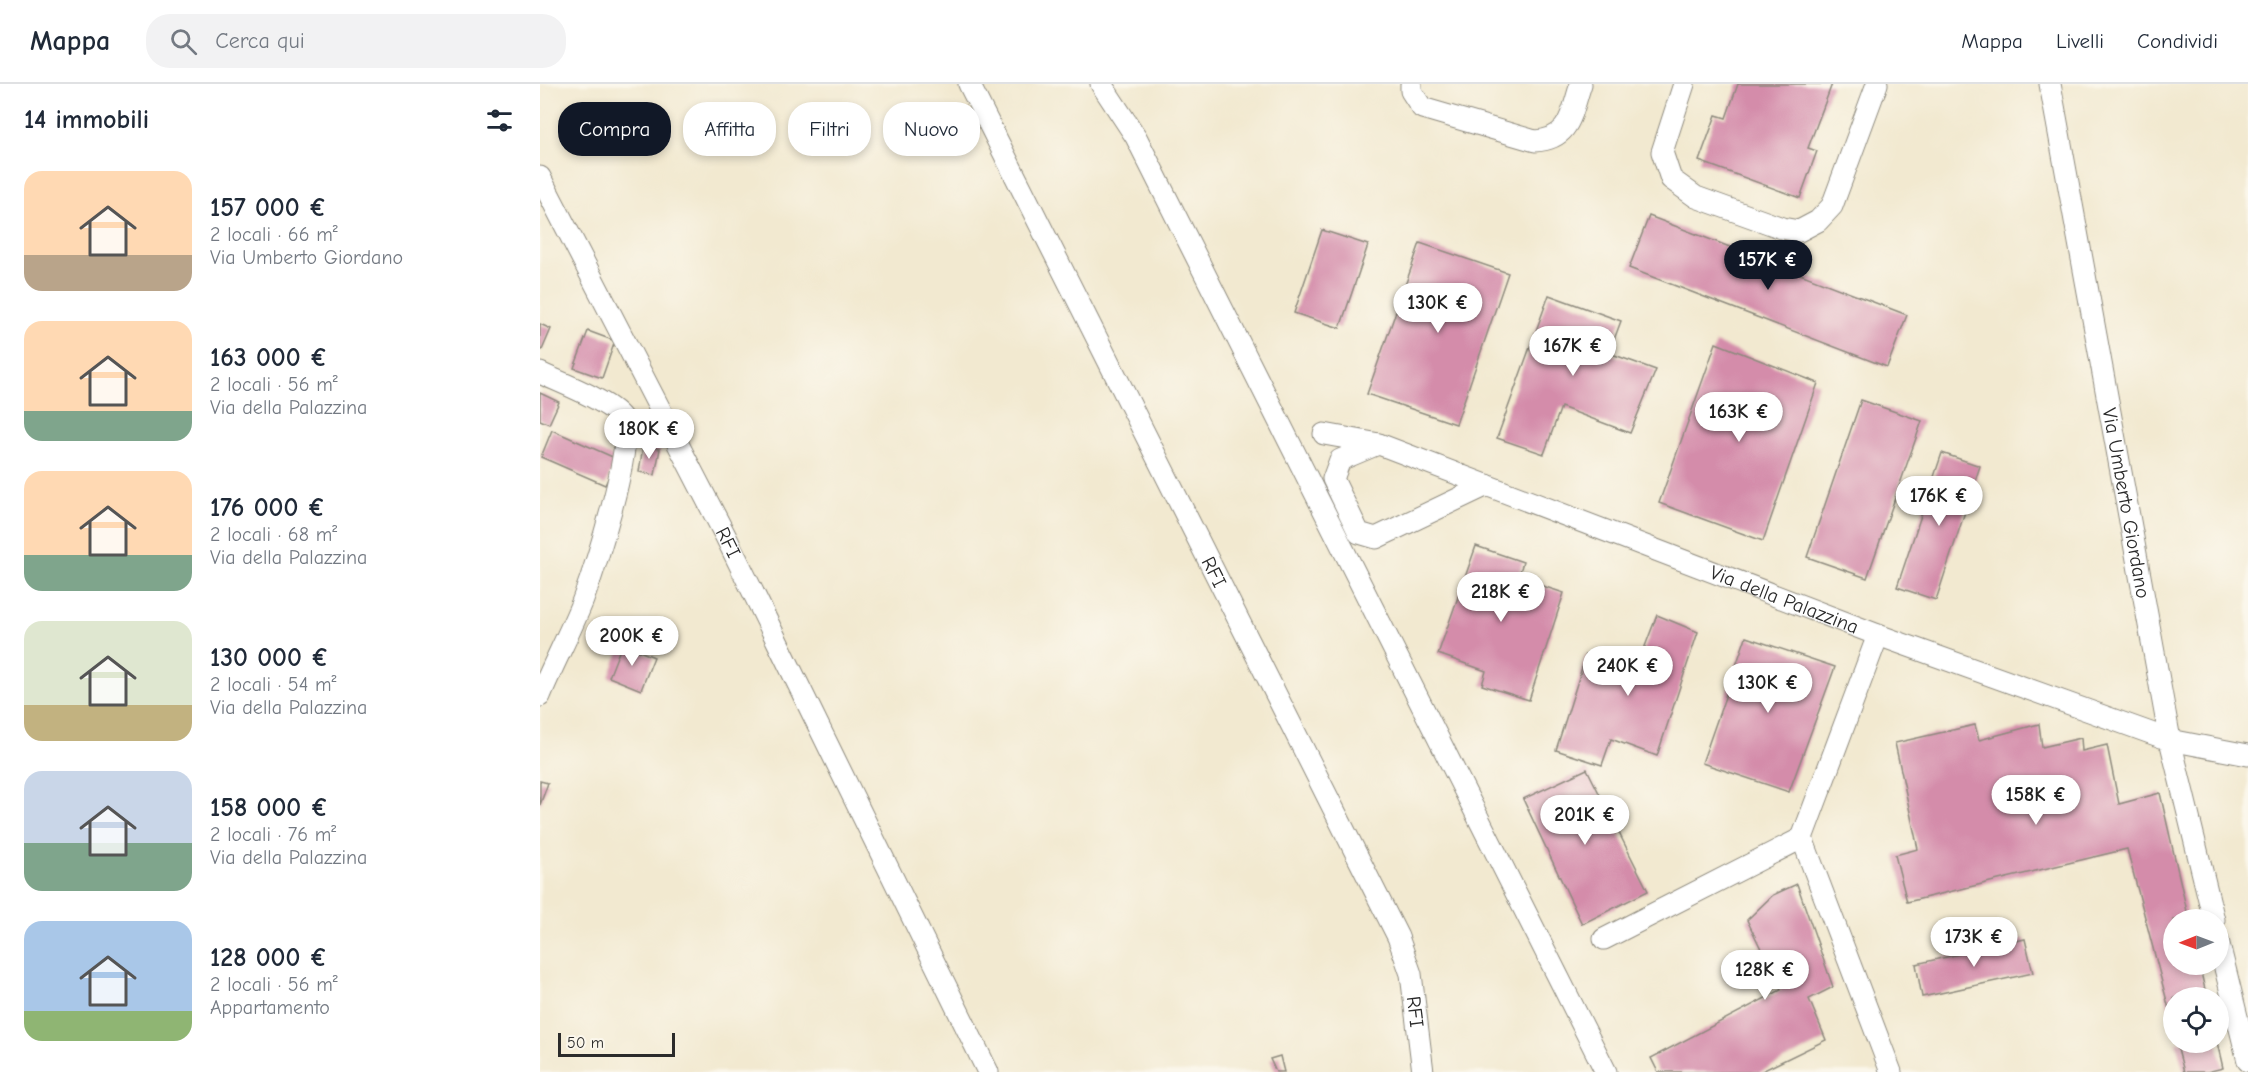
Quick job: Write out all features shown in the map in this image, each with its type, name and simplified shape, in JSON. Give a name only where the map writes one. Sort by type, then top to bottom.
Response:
[{"type":"street","name":"RFI","points":[[969,84],[1398,936],[1412,974],[1423,1072]]},
{"type":"street","points":[[1101,84],[1136,137],[1606,1072]]},
{"type":"street","points":[[1411,84],[1411,91],[1422,108],[1535,141],[1552,140],[1565,129],[1581,84]]},
{"type":"street","points":[[1684,84],[1662,152],[1671,178],[1696,196],[1782,228],[1799,231],[1818,220],[1832,206],[1877,84]]},
{"type":"street","name":"Via Umberto Giordano","points":[[2050,84],[2170,740],[2211,909]]},
{"type":"street","name":"RFI","points":[[540,177],[725,535],[988,1072]]},
{"type":"street","points":[[540,373],[608,407],[623,419],[626,431],[625,450],[599,551],[583,601],[540,696]]},
{"type":"street","name":"Via della Palazzina","points":[[1324,434],[1379,444],[1878,634],[2170,740],[2248,755]]},
{"type":"street","points":[[1379,444],[1340,460],[1333,479],[1359,533],[1376,538],[1486,485]]},
{"type":"street","points":[[1878,634],[1802,838],[1892,1072]]},
{"type":"street","points":[[1604,939],[1802,838]]},
{"type":"street","points":[[2227,975],[2248,1061]]},
{"type":"building","points":[[1738,84],[1832,84],[1808,148],[1817,151],[1800,198],[1699,161],[1716,115],[1726,118]]},
{"type":"building","points":[[1649,216],[1907,315],[1887,367],[1629,268]]},
{"type":"building","points":[[1322,230],[1368,245],[1340,328],[1294,313]]},
{"type":"building","points":[[1420,243],[1508,273],[1456,424],[1367,394]]},
{"type":"building","points":[[1549,295],[1621,321],[1609,353],[1656,370],[1630,433],[1561,407],[1544,454],[1497,438]]},
{"type":"building","points":[[540,324],[551,329],[542,350],[540,349]]},
{"type":"building","points":[[588,331],[615,341],[602,378],[574,368]]},
{"type":"building","points":[[1716,343],[1818,383],[1763,541],[1659,503]]},
{"type":"building","points":[[540,393],[559,402],[549,424],[540,420]]},
{"type":"building","points":[[1861,400],[1922,421],[1867,578],[1807,557]]},
{"type":"building","points":[[552,430],[617,459],[605,485],[541,457]]},
{"type":"building","points":[[643,446],[660,449],[655,475],[639,472]]},
{"type":"building","points":[[1942,453],[1980,466],[1936,600],[1897,587]]},
{"type":"building","points":[[1476,546],[1523,562],[1518,578],[1564,593],[1529,700],[1482,685],[1486,671],[1438,654]]},
{"type":"building","points":[[1657,615],[1698,632],[1657,756],[1611,739],[1602,765],[1556,750],[1586,655],[1636,670]]},
{"type":"building","points":[[1746,637],[1835,667],[1789,792],[1702,763]]},
{"type":"building","points":[[622,644],[654,657],[641,690],[609,677]]},
{"type":"building","points":[[2039,724],[2042,747],[2081,738],[2082,751],[2107,745],[2119,804],[2160,793],[2186,909],[2163,909],[2163,975],[2202,975],[2204,987],[2163,987],[2127,849],[1907,902],[1895,855],[1918,849],[1895,743],[1975,725],[1979,740]]},
{"type":"building","points":[[1587,769],[1648,891],[1582,924],[1523,799]]},
{"type":"building","points":[[540,781],[548,783],[540,805]]},
{"type":"building","points":[[1797,884],[1833,987],[1809,999],[1826,1040],[1760,1072],[1658,1072],[1651,1058],[1781,990],[1747,920],[1773,895]]},
{"type":"building","points":[[2025,939],[2033,973],[1922,997],[1916,964]]},
{"type":"building","points":[[2179,1053],[2220,1053],[2223,1068],[2207,1072],[2184,1072]]},
{"type":"building","points":[[1280,1056],[1284,1072],[1276,1072],[1270,1059]]}]
